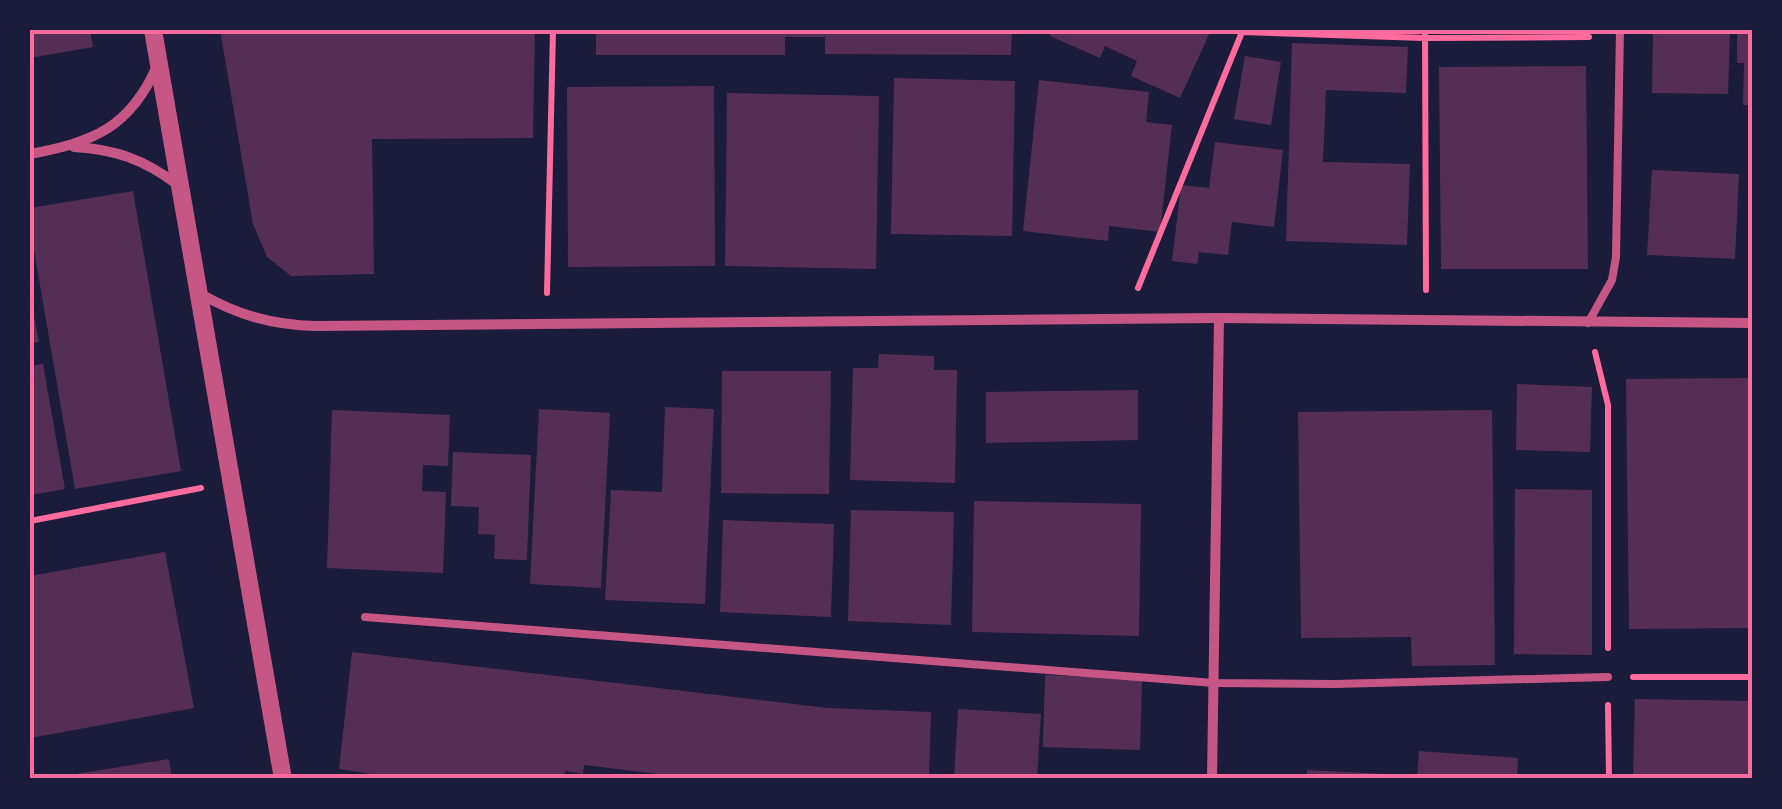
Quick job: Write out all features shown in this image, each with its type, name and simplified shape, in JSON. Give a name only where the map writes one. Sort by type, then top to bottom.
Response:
[{"type":"street","points":[[153,30],[283,779]]},
{"type":"street","points":[[30,154],[98,136],[126,116],[146,91],[158,61]]},
{"type":"street","points":[[68,147],[99,148],[128,155],[156,168],[180,187]]},
{"type":"street","points":[[198,292],[240,314],[285,325],[1219,318],[1752,324]]},
{"type":"street","points":[[1212,779],[1219,318]]},
{"type":"lane","points":[[1588,323],[1612,280],[1616,256],[1620,34]]},
{"type":"lane","points":[[365,617],[1214,683],[1608,678]]},
{"type":"path","points":[[546,324],[553,30]]},
{"type":"path","points":[[1125,320],[1242,32],[1620,34]]},
{"type":"path","points":[[1424,34],[1426,322]]},
{"type":"path","points":[[1588,323],[1608,406],[1609,779]]},
{"type":"path","points":[[30,521],[231,482]]},
{"type":"path","points":[[1608,678],[1752,677]]},
{"type":"building","points":[[30,30],[90,30],[93,47],[30,58]]},
{"type":"building","points":[[220,30],[535,30],[533,138],[372,139],[374,274],[291,276],[267,257],[253,224]]},
{"type":"building","points":[[596,30],[1012,30],[1011,55],[825,54],[825,37],[785,37],[785,55],[596,55]]},
{"type":"building","points":[[1052,30],[1211,30],[1180,98],[1131,76],[1137,61],[1105,46],[1100,58],[1050,36]]},
{"type":"building","points":[[1365,30],[1420,30],[1420,36],[1365,34]]},
{"type":"building","points":[[1653,30],[1730,30],[1728,94],[1652,93]]},
{"type":"building","points":[[1737,30],[1752,30],[1752,105],[1743,105],[1744,63],[1737,63]]},
{"type":"building","points":[[1292,43],[1408,47],[1406,93],[1326,90],[1323,162],[1410,164],[1407,245],[1286,241]]},
{"type":"building","points":[[1245,56],[1281,62],[1271,125],[1234,119]]},
{"type":"building","points":[[1586,66],[1588,269],[1441,269],[1439,67]]},
{"type":"building","points":[[894,78],[1015,81],[1012,236],[891,234]]},
{"type":"building","points":[[1039,80],[1149,92],[1146,122],[1172,125],[1160,232],[1109,226],[1108,241],[1023,231]]},
{"type":"building","points":[[714,86],[715,266],[568,267],[567,87]]},
{"type":"building","points":[[727,93],[879,96],[876,269],[725,266]]},
{"type":"building","points":[[1215,142],[1283,150],[1274,227],[1232,222],[1228,255],[1199,252],[1197,264],[1172,261],[1181,185],[1209,188]]},
{"type":"building","points":[[1652,170],[1739,174],[1735,259],[1647,255]]},
{"type":"building","points":[[133,191],[181,471],[75,489],[30,227],[30,208]]},
{"type":"building","points":[[30,295],[39,342],[30,343]]},
{"type":"building","points":[[879,354],[934,356],[934,370],[957,370],[955,483],[850,480],[853,368],[878,368]]},
{"type":"building","points":[[43,364],[65,489],[30,495],[30,366]]},
{"type":"building","points":[[722,371],[831,371],[829,494],[721,493]]},
{"type":"building","points":[[1752,378],[1752,628],[1629,629],[1626,379]]},
{"type":"building","points":[[1517,384],[1592,387],[1590,452],[1516,450]]},
{"type":"building","points":[[1138,390],[1138,440],[986,443],[986,392]]},
{"type":"building","points":[[665,407],[714,409],[705,604],[605,600],[611,490],[662,492]]},
{"type":"building","points":[[539,409],[610,413],[601,588],[530,584]]},
{"type":"building","points":[[332,410],[450,415],[448,466],[423,465],[422,491],[446,492],[443,573],[327,568]]},
{"type":"building","points":[[1492,410],[1495,665],[1412,666],[1411,637],[1301,638],[1298,412]]},
{"type":"building","points":[[453,452],[531,455],[527,560],[494,559],[495,535],[478,534],[479,507],[451,506]]},
{"type":"building","points":[[1515,489],[1592,490],[1592,655],[1514,654]]},
{"type":"building","points":[[974,501],[1141,504],[1139,636],[972,632]]},
{"type":"building","points":[[851,510],[954,512],[951,625],[848,621]]},
{"type":"building","points":[[723,520],[834,524],[831,617],[720,612]]},
{"type":"building","points":[[165,552],[194,708],[30,738],[30,576]]},
{"type":"building","points":[[352,652],[828,708],[931,712],[929,779],[698,779],[584,765],[583,774],[565,771],[564,779],[405,779],[339,769]]},
{"type":"building","points":[[1045,675],[1142,679],[1140,750],[1043,747]]},
{"type":"building","points":[[1635,699],[1752,701],[1752,779],[1633,779]]},
{"type":"building","points":[[958,709],[1041,714],[1037,779],[954,779]]},
{"type":"building","points":[[1419,751],[1518,758],[1517,779],[1417,779]]},
{"type":"building","points":[[169,759],[172,779],[58,779],[58,777]]},
{"type":"building","points":[[1307,770],[1387,774],[1387,779],[1307,779]]}]
